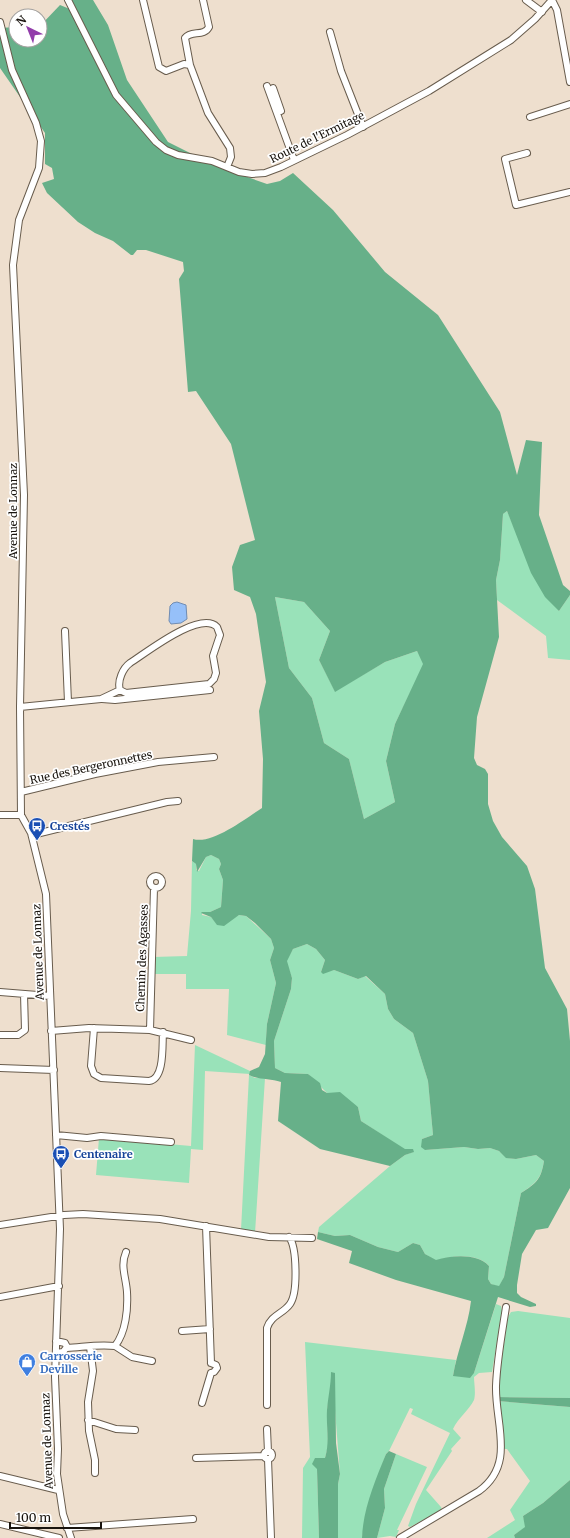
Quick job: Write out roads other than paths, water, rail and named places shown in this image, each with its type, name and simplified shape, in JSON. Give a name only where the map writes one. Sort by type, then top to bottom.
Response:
[{"type":"street","name":"Route de l'Ermitage","points":[[68,0],[116,95],[156,142],[166,150],[178,155],[212,161],[243,173],[256,174],[269,171],[296,160],[363,127],[429,91],[506,44],[542,12],[552,0]]},
{"type":"street","points":[[143,0],[159,67],[166,71],[184,64],[190,65]]},
{"type":"street","points":[[204,0],[208,27],[204,32],[189,34],[185,38],[190,65],[208,113],[230,148],[231,157],[227,167]]},
{"type":"street","points":[[526,0],[542,12]]},
{"type":"street","points":[[552,0],[556,10],[570,82]]},
{"type":"street","name":"Avenue de Lonnaz","points":[[0,22],[12,70],[40,135],[40,162],[18,225],[13,265],[24,495],[20,707],[21,815],[32,835],[46,890],[59,1216],[59,1286],[56,1341],[58,1449],[56,1466],[58,1490],[67,1528],[71,1538]]},
{"type":"street","points":[[330,32],[342,71],[363,127]]},
{"type":"street","points":[[270,87],[296,160]]},
{"type":"street","points":[[530,117],[570,104]]},
{"type":"street","points":[[527,153],[505,159],[515,205],[518,206],[570,192]]},
{"type":"street","points":[[210,622],[217,627],[220,635],[213,656],[216,673],[212,682],[206,685],[126,693],[120,690],[119,685],[123,671],[130,663],[191,625],[210,622]]},
{"type":"street","points":[[64,631],[68,702]]},
{"type":"street","points":[[101,699],[120,690]]},
{"type":"street","points":[[20,707],[101,699],[115,700],[210,690]]},
{"type":"street","name":"Rue des Bergeronnettes","points":[[21,792],[95,774],[158,762],[214,756]]},
{"type":"street","points":[[32,835],[167,802],[178,802]]},
{"type":"street","points":[[0,815],[21,815]]},
{"type":"street","name":"Chemin des Agasses","points":[[150,1030],[151,950],[153,935],[154,888]]},
{"type":"street","points":[[0,992],[50,996]]},
{"type":"street","points":[[0,1035],[18,1035],[25,1030],[24,994]]},
{"type":"street","points":[[94,1028],[91,1066],[94,1074],[101,1078],[149,1081],[156,1078],[160,1074],[163,1032]]},
{"type":"street","points":[[52,1031],[94,1028],[150,1030],[192,1040]]},
{"type":"street","points":[[0,1068],[54,1070]]},
{"type":"street","points":[[56,1135],[87,1138],[101,1136],[171,1142]]},
{"type":"street","points":[[0,1225],[83,1214],[124,1216],[206,1226],[263,1236],[312,1238]]},
{"type":"street","points":[[202,1403],[211,1373],[207,1368],[211,1363],[206,1226]]},
{"type":"street","points":[[267,1404],[267,1328],[272,1317],[289,1305],[295,1290],[293,1247],[289,1237]]},
{"type":"street","points":[[115,1346],[120,1339],[126,1313],[127,1292],[122,1261],[126,1252]]},
{"type":"street","points":[[0,1297],[59,1286]]},
{"type":"street","points":[[400,1538],[479,1491],[490,1482],[496,1474],[501,1449],[496,1385],[506,1307]]},
{"type":"street","points":[[182,1332],[210,1329]]},
{"type":"street","points":[[56,1341],[65,1343],[67,1348]]},
{"type":"street","points":[[56,1352],[63,1352],[67,1348],[90,1347],[98,1344],[115,1346],[132,1357],[152,1361]]},
{"type":"street","points":[[90,1347],[93,1371],[88,1402],[88,1420],[95,1460],[95,1473]]},
{"type":"street","points":[[88,1420],[116,1429],[135,1430]]},
{"type":"street","points":[[267,1429],[266,1456],[271,1538]]},
{"type":"street","points":[[196,1458],[266,1456]]},
{"type":"street","points":[[0,1476],[58,1490]]},
{"type":"street","points":[[67,1528],[193,1519]]},
{"type":"street","points":[[0,1524],[59,1538]]},
{"type":"water","points":[[177,602],[186,605],[187,619],[181,623],[171,624],[169,621],[170,606]]},
{"type":"place","name":"Crestés","points":[[37,841]]},
{"type":"place","name":"Centenaire","points":[[61,1169]]},
{"type":"place","name":"Carrosserie Deville","points":[[27,1377]]}]
